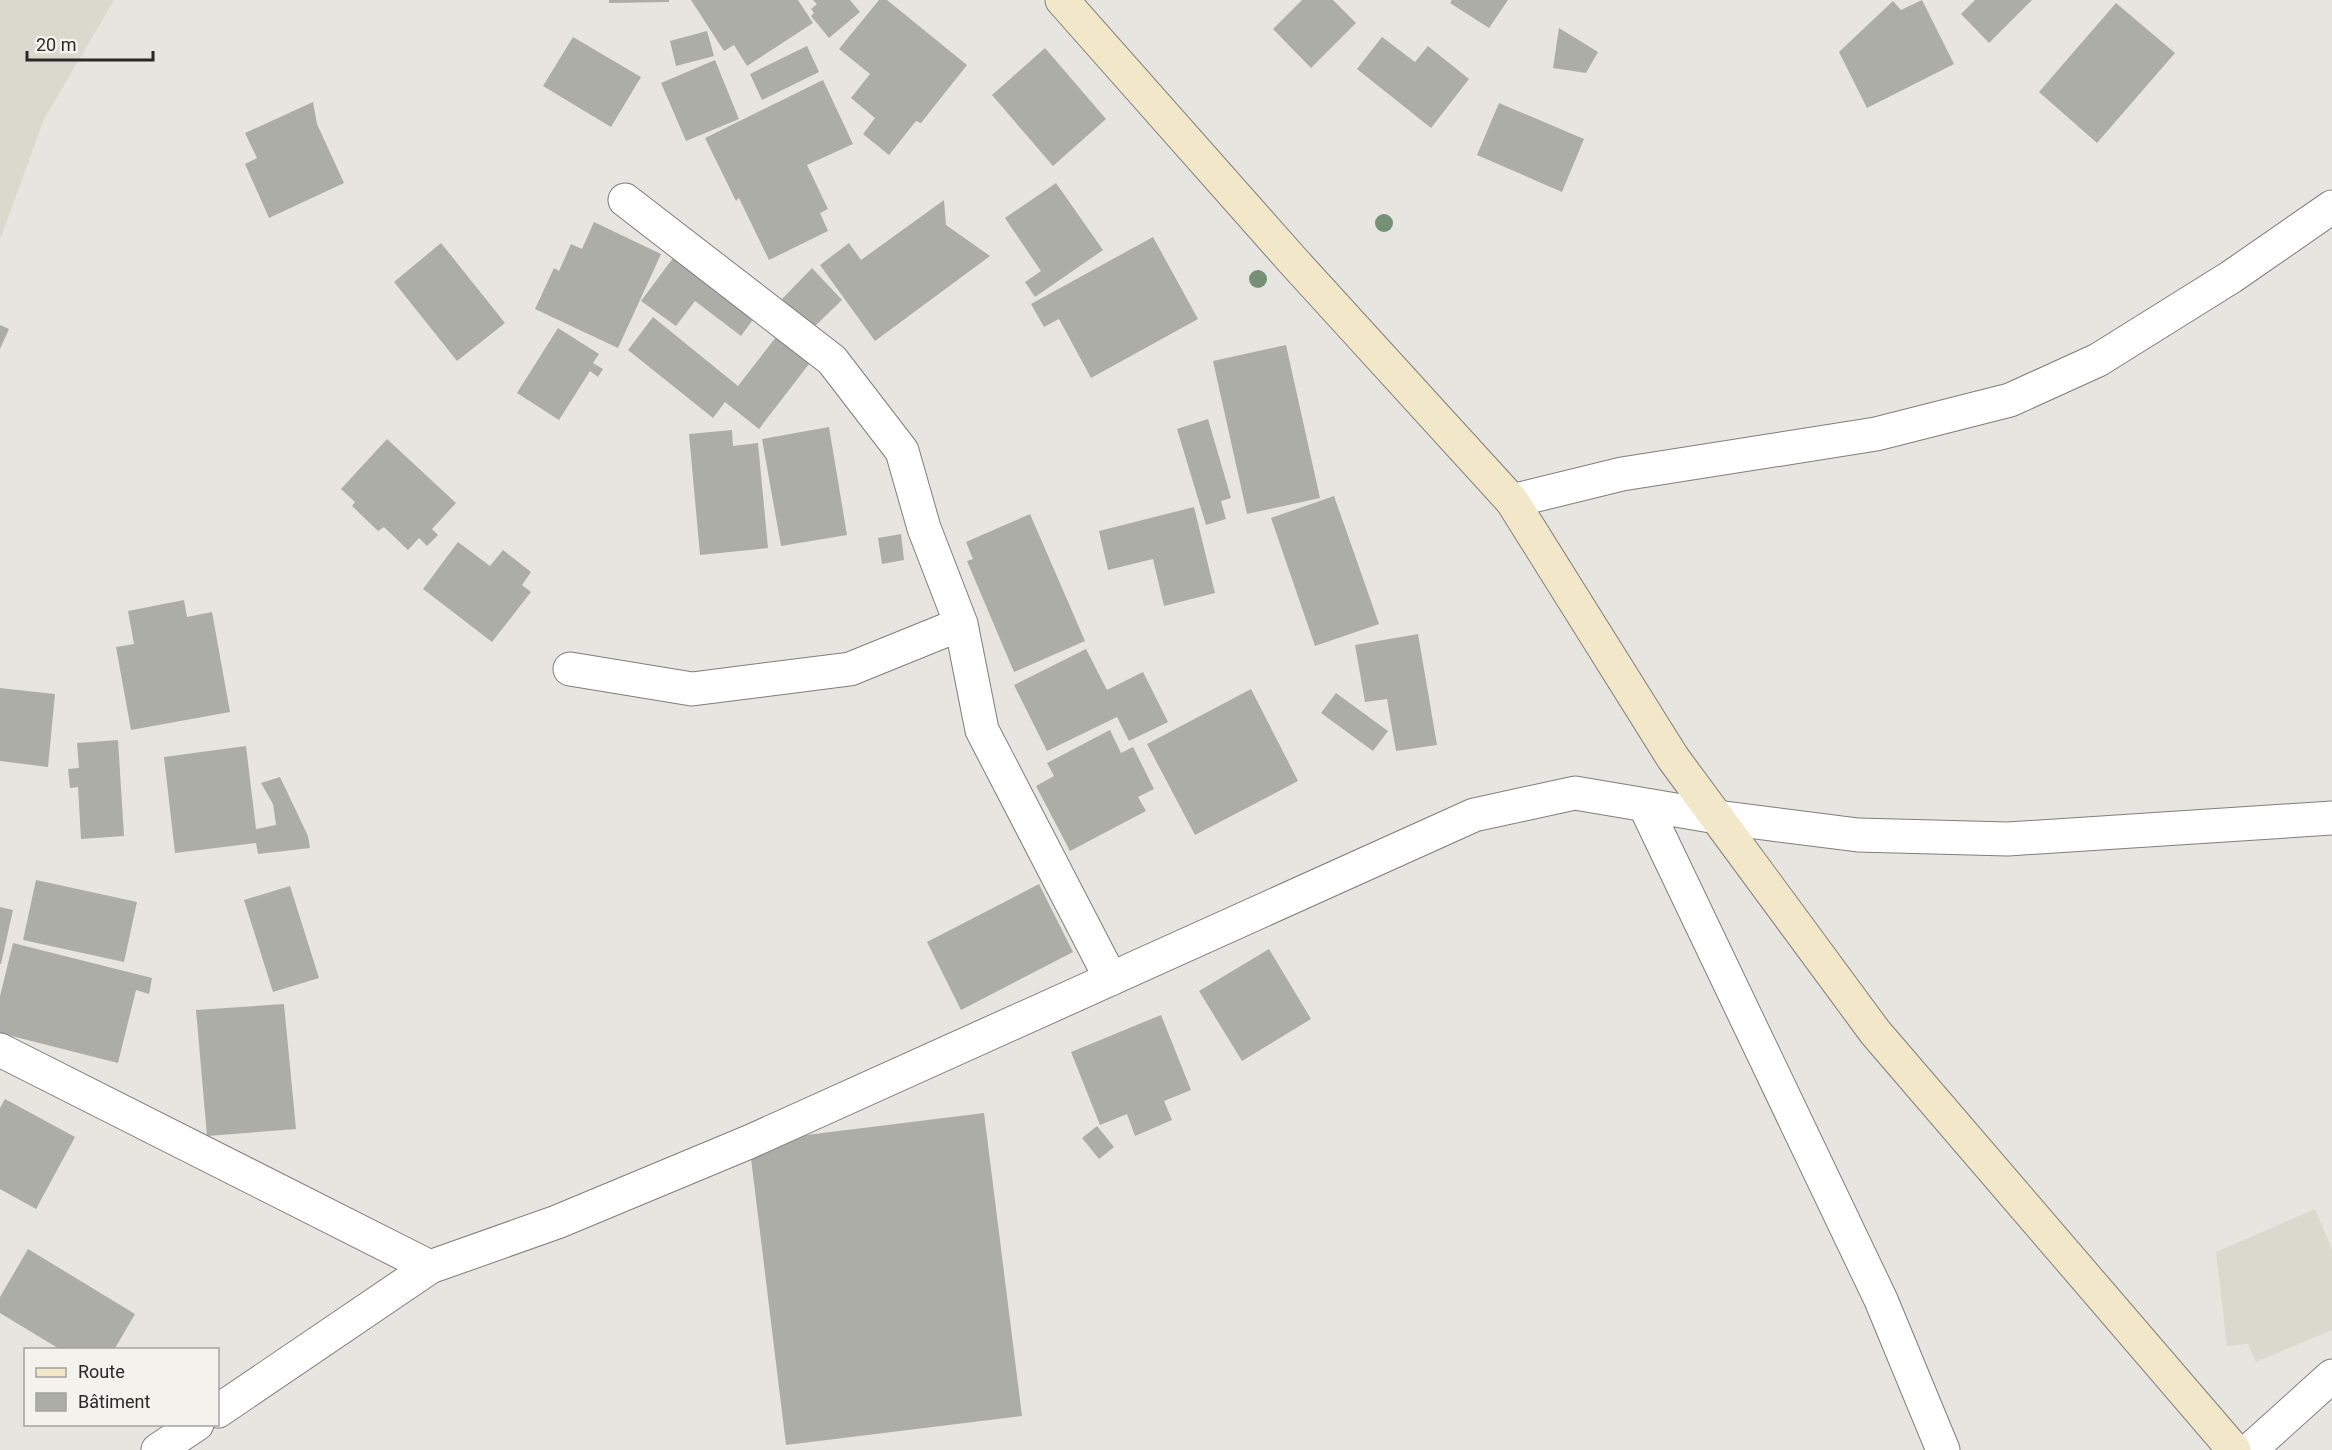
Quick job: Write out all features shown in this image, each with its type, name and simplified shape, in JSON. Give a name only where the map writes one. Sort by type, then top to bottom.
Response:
[{"type":"street","points":[[1062,0],[1294,262],[1512,501],[1673,758],[1875,1032],[2234,1450]]},
{"type":"street","points":[[625,200],[832,360],[902,451],[924,528],[961,624],[982,730],[1111,979]]},
{"type":"street","points":[[1512,501],[1622,474],[1876,434],[2010,400],[2098,360],[2231,277],[2332,207]]},
{"type":"street","points":[[570,669],[692,689],[850,669],[961,624]]},
{"type":"street","points":[[219,1410],[430,1267],[557,1222],[738,1146],[1474,815],[1575,793],[1717,817],[1858,835],[2008,839],[2332,818]]},
{"type":"street","points":[[1645,806],[1881,1300],[1943,1450]]},
{"type":"street","points":[[0,1050],[430,1267]]},
{"type":"street","points":[[2250,1450],[2332,1376]]},
{"type":"street","points":[[158,1450],[195,1426]]},
{"type":"shaded area","points":[[0,0],[114,0],[44,119],[0,240]]},
{"type":"shaded area","points":[[2315,1209],[2332,1249],[2332,1330],[2256,1362],[2248,1344],[2227,1346],[2216,1252]]},
{"type":"building","points":[[609,0],[669,0],[669,2],[609,3]]},
{"type":"building","points":[[691,0],[798,0],[813,23],[747,66],[734,45],[724,51]]},
{"type":"building","points":[[813,0],[850,0],[860,12],[829,38],[811,16],[814,13],[811,9],[817,4]]},
{"type":"building","points":[[879,0],[887,0],[967,65],[921,123],[916,121],[889,155],[863,134],[875,118],[851,98],[870,74],[839,49]]},
{"type":"building","points":[[1302,0],[1333,0],[1356,23],[1311,68],[1273,29]]},
{"type":"building","points":[[1452,0],[1508,0],[1489,28],[1450,3]]},
{"type":"building","points":[[1922,0],[1954,64],[1867,108],[1839,52],[1893,1],[1901,10]]},
{"type":"building","points":[[1975,0],[2032,0],[1989,43],[1961,14]]},
{"type":"building","points":[[2116,3],[2175,53],[2097,143],[2039,92]]},
{"type":"building","points":[[1559,28],[1598,52],[1586,73],[1553,68]]},
{"type":"building","points":[[707,31],[714,56],[676,66],[670,41]]},
{"type":"building","points":[[573,37],[641,77],[611,127],[543,86]]},
{"type":"building","points":[[1382,37],[1415,62],[1428,46],[1469,79],[1431,128],[1357,69]]},
{"type":"building","points":[[807,46],[819,72],[762,100],[750,74]]},
{"type":"building","points":[[1045,48],[1106,119],[1053,166],[992,95]]},
{"type":"building","points":[[715,60],[739,119],[686,141],[661,83]]},
{"type":"building","points":[[823,80],[853,144],[807,165],[828,209],[820,213],[828,231],[769,260],[739,198],[736,201],[705,138]]},
{"type":"building","points":[[313,102],[317,124],[344,183],[269,218],[245,164],[257,158],[245,133]]},
{"type":"building","points":[[1499,103],[1584,139],[1562,192],[1477,155]]},
{"type":"building","points":[[1056,183],[1103,250],[1035,297],[1025,282],[1041,271],[1005,218]]},
{"type":"building","points":[[944,200],[946,225],[990,256],[875,341],[820,265],[849,243],[861,260]]},
{"type":"building","points":[[594,222],[661,254],[618,348],[535,309],[554,268],[559,271],[571,244],[582,249]]},
{"type":"building","points":[[1153,237],[1198,319],[1091,378],[1059,319],[1044,327],[1031,304]]},
{"type":"building","points":[[441,243],[505,323],[457,361],[394,282]]},
{"type":"building","points":[[679,250],[760,310],[741,336],[695,301],[676,326],[641,301]]},
{"type":"building","points":[[812,268],[842,300],[812,329],[782,299]]},
{"type":"building","points":[[653,317],[738,386],[776,337],[809,364],[759,429],[725,402],[713,418],[628,350]]},
{"type":"building","points":[[0,325],[9,329],[0,349]]},
{"type":"building","points":[[558,328],[599,354],[593,363],[603,369],[598,377],[590,371],[559,420],[517,393]]},
{"type":"building","points":[[1286,345],[1320,498],[1247,514],[1213,361]]},
{"type":"building","points":[[1208,419],[1231,498],[1221,501],[1226,519],[1206,525],[1177,429]]},
{"type":"building","points":[[829,427],[847,535],[781,546],[762,439]]},
{"type":"building","points":[[732,430],[733,446],[758,443],[768,548],[700,555],[689,434]]},
{"type":"building","points":[[387,439],[456,503],[432,529],[438,535],[427,546],[419,538],[408,550],[384,527],[378,531],[352,506],[355,502],[341,489]]},
{"type":"building","points":[[1334,496],[1379,624],[1315,646],[1271,518]]},
{"type":"building","points":[[1194,507],[1215,593],[1164,606],[1153,559],[1108,570],[1099,531]]},
{"type":"building","points":[[1030,514],[1085,641],[1014,672],[967,561],[973,559],[966,542]]},
{"type":"building","points":[[901,534],[904,560],[882,564],[878,538]]},
{"type":"building","points":[[458,542],[490,566],[503,550],[531,572],[522,585],[531,592],[492,642],[423,589]]},
{"type":"building","points":[[184,600],[187,617],[212,612],[230,712],[131,730],[116,647],[134,644],[128,611]]},
{"type":"building","points":[[1418,634],[1437,745],[1396,751],[1387,699],[1365,702],[1355,645]]},
{"type":"building","points":[[1086,649],[1107,690],[1143,672],[1168,722],[1129,741],[1117,717],[1047,751],[1014,685]]},
{"type":"building","points":[[0,688],[55,694],[48,767],[0,761]]},
{"type":"building","points":[[1251,689],[1298,781],[1195,835],[1147,744]]},
{"type":"building","points":[[1336,693],[1388,731],[1373,751],[1321,713]]},
{"type":"building","points":[[1110,730],[1121,753],[1133,747],[1154,789],[1138,797],[1146,811],[1070,851],[1036,786],[1054,776],[1047,763]]},
{"type":"building","points":[[118,740],[124,836],[81,839],[78,787],[70,788],[68,769],[79,768],[77,743]]},
{"type":"building","points":[[246,746],[256,829],[276,825],[273,804],[261,783],[280,777],[308,836],[310,848],[258,854],[256,843],[175,853],[164,757]]},
{"type":"building","points":[[36,880],[137,902],[124,962],[23,940]]},
{"type":"building","points":[[1039,884],[1073,952],[961,1010],[927,942]]},
{"type":"building","points":[[290,886],[319,978],[273,992],[244,900]]},
{"type":"building","points":[[0,907],[13,910],[1,964],[0,964]]},
{"type":"building","points":[[13,943],[152,978],[149,994],[136,990],[118,1063],[0,1033],[0,996]]},
{"type":"building","points":[[1269,949],[1311,1019],[1242,1061],[1199,991]]},
{"type":"building","points":[[284,1004],[296,1129],[207,1136],[196,1010]]},
{"type":"building","points":[[1161,1015],[1191,1090],[1164,1101],[1172,1120],[1135,1136],[1127,1114],[1100,1125],[1071,1052]]},
{"type":"building","points":[[5,1099],[75,1137],[36,1209],[0,1189],[0,1108]]},
{"type":"building","points":[[984,1113],[1022,1416],[786,1445],[749,1142]]},
{"type":"building","points":[[1097,1126],[1114,1147],[1099,1159],[1082,1138]]},
{"type":"building","points":[[28,1249],[135,1314],[115,1348],[58,1348],[0,1313],[0,1297]]}]
